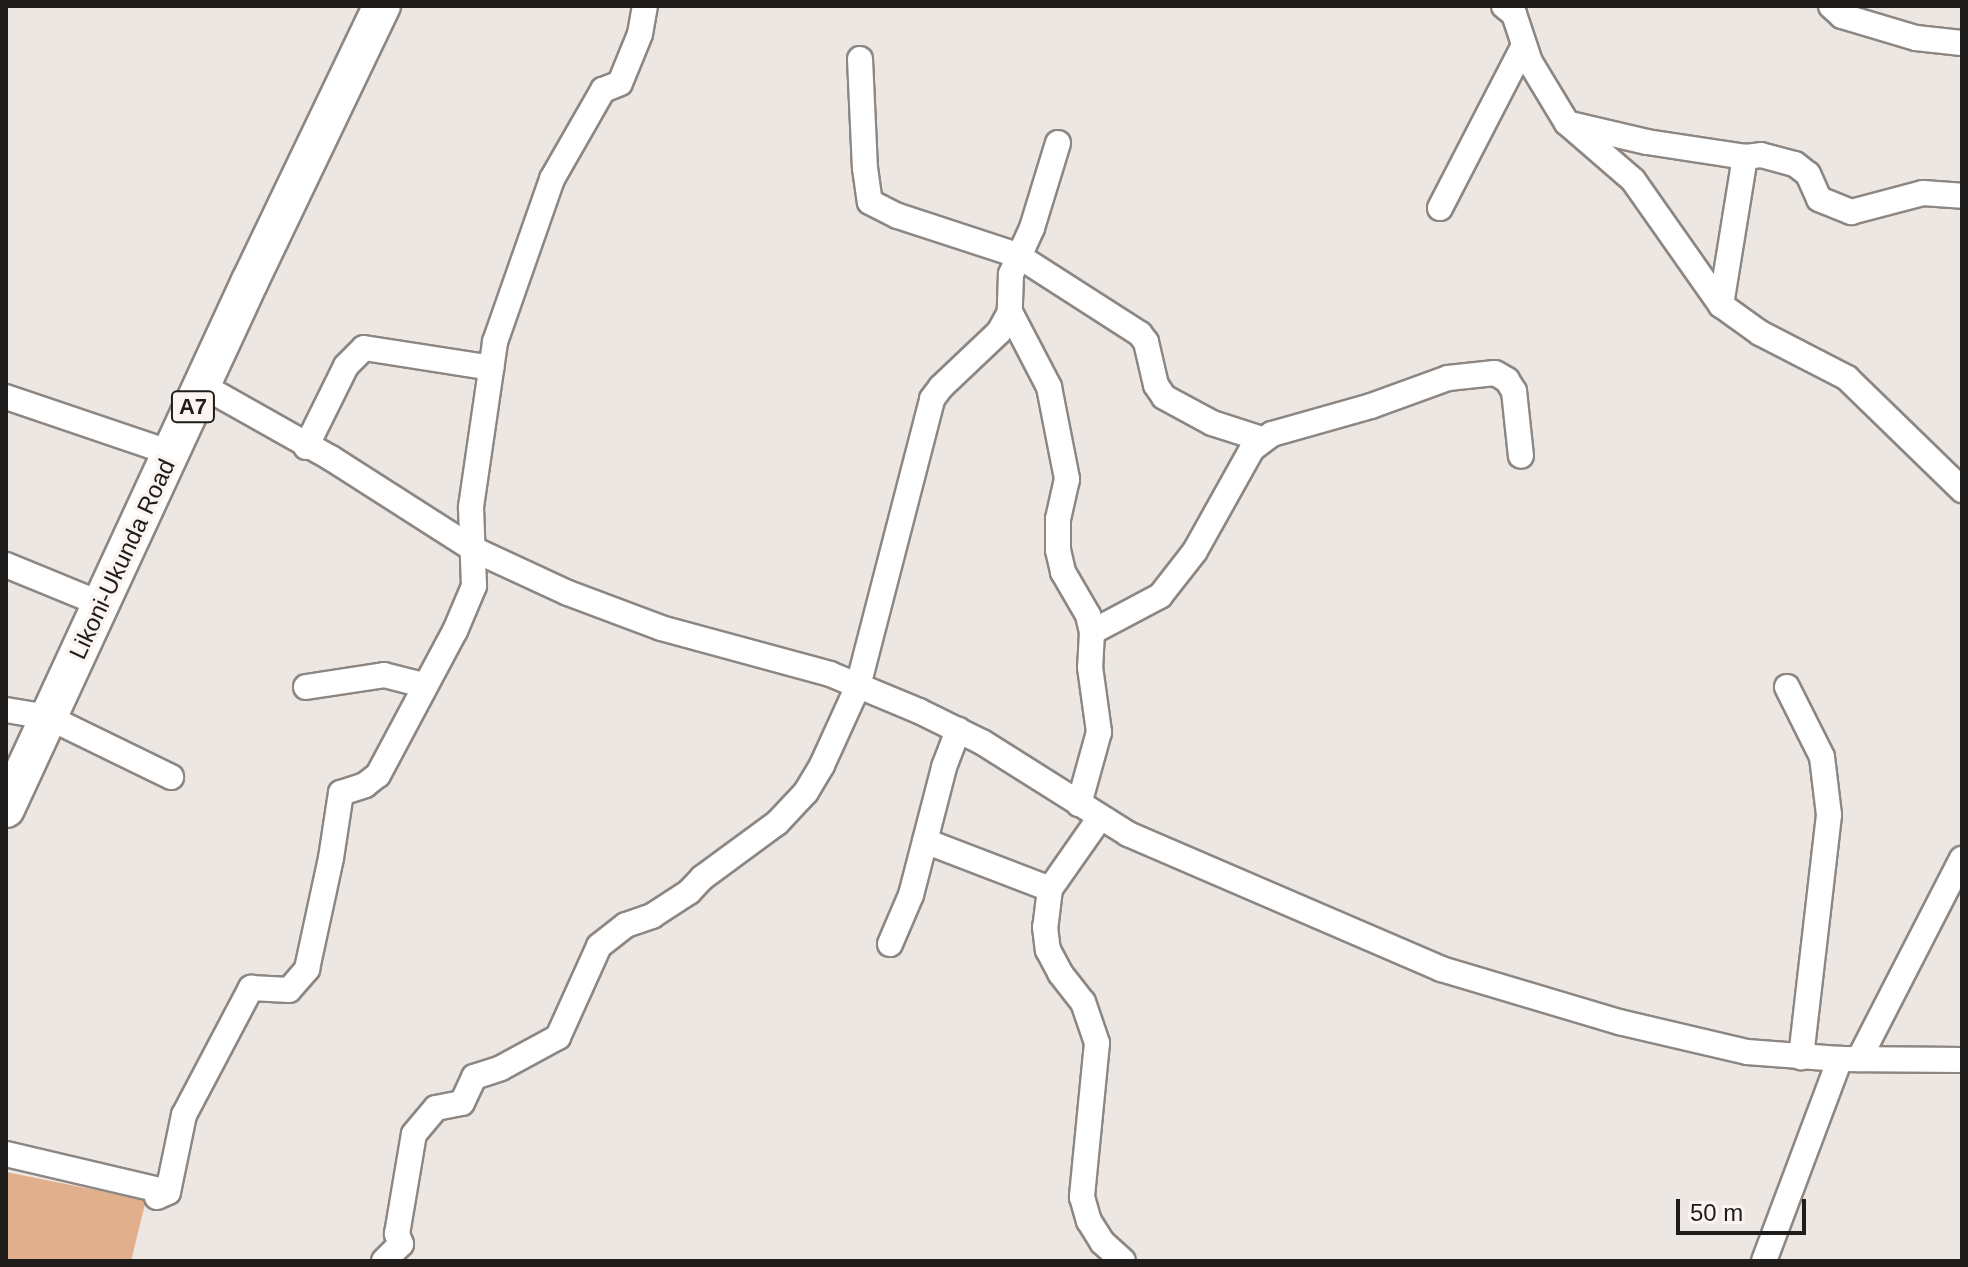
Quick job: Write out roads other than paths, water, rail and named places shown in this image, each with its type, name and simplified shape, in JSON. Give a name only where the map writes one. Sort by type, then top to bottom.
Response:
[{"type":"highway","name":"Likoni-Ukunda Road","points":[[6,809],[382,6]]},
{"type":"street","points":[[6,1154],[163,1194],[184,1115],[251,988],[289,990],[307,969],[331,858],[341,793],[365,785],[378,775],[423,685],[455,631],[474,586],[471,507],[495,342],[543,200],[603,90],[620,83],[640,34],[645,6]]},
{"type":"street","points":[[1504,6],[1514,14],[1530,62],[1567,123],[1633,180],[1721,305],[1760,333],[1847,378],[1962,490]]},
{"type":"street","points":[[1831,6],[1842,16],[1916,38],[1962,43]]},
{"type":"street","points":[[1440,208],[1524,45]]},
{"type":"street","points":[[860,59],[865,168],[870,202],[898,216],[1017,255],[1140,334],[1146,342],[1156,385],[1164,397],[1212,423],[1262,439]]},
{"type":"street","points":[[1567,123],[1647,142],[1745,157],[1761,155],[1795,164],[1808,174],[1819,199],[1851,212],[1923,193],[1962,196]]},
{"type":"street","points":[[384,1261],[401,1244],[397,1234],[414,1134],[436,1108],[462,1103],[474,1077],[501,1068],[558,1037],[599,946],[626,925],[652,916],[689,892],[702,878],[777,823],[806,792],[822,765],[858,686],[930,405],[941,387],[999,332],[1010,312],[1011,274],[1017,255],[1032,228],[1058,143]]},
{"type":"street","points":[[1721,305],[1745,157]]},
{"type":"street","points":[[1010,312],[1049,387],[1067,479],[1058,519],[1058,550],[1063,572],[1088,615],[1092,632],[1090,667],[1099,732],[1079,804]]},
{"type":"street","points":[[306,447],[346,366],[364,348],[491,368]]},
{"type":"street","points":[[1092,632],[1160,596],[1195,551],[1252,449],[1262,439],[1371,406],[1427,384],[1498,374],[1514,391],[1521,456]]},
{"type":"street","points":[[203,386],[306,447],[331,458],[475,550],[568,593],[661,628],[830,674],[858,686],[958,730],[1027,769],[1099,819],[1441,969],[1678,1037],[1747,1052],[1849,1059],[1962,1060]]},
{"type":"street","points":[[6,397],[171,453]]},
{"type":"street","points":[[6,565],[101,604]]},
{"type":"street","points":[[306,687],[384,675],[423,685]]},
{"type":"street","points":[[1787,687],[1822,757],[1829,815],[1801,1057]]},
{"type":"street","points":[[6,710],[48,717],[171,777]]},
{"type":"street","points":[[890,944],[911,895],[944,767],[958,730]]},
{"type":"street","points":[[1099,819],[1050,889],[1045,908],[1048,950],[1060,973],[1083,1002],[1093,1021],[1097,1043],[1082,1197],[1089,1221],[1102,1242],[1123,1261]]},
{"type":"street","points":[[925,841],[1050,889]]},
{"type":"street","points":[[1764,1261],[1849,1059],[1962,859]]}]
